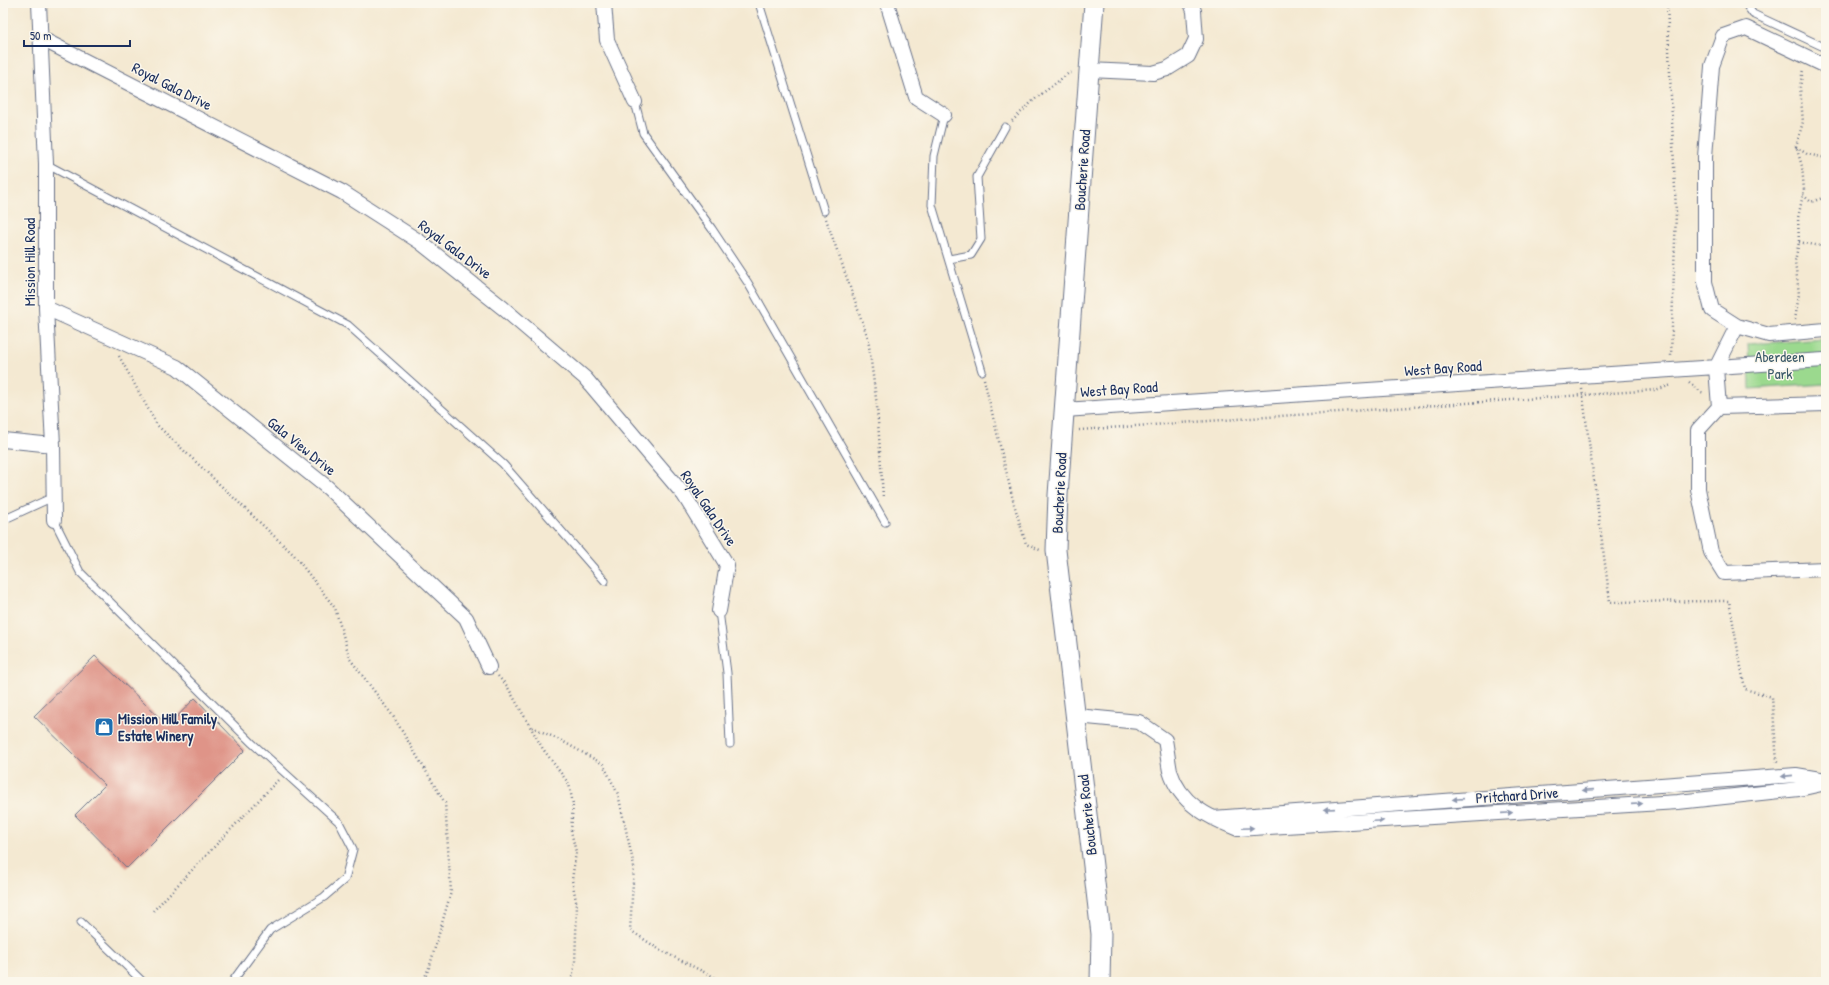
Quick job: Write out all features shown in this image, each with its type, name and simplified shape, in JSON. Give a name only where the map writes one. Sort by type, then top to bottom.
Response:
[{"type":"main road","name":"Boucherie Road","points":[[1094,3],[1064,410],[1056,550],[1101,934],[1100,982]]},
{"type":"street","name":"Mission Hill Road","points":[[39,3],[46,164],[46,308],[53,445],[54,520]]},
{"type":"street","points":[[604,3],[607,40],[635,102]]},
{"type":"street","points":[[887,3],[916,97],[944,115]]},
{"type":"street","points":[[1089,70],[1153,73],[1167,69],[1188,56],[1196,39],[1194,11],[1191,3]]},
{"type":"street","points":[[1826,66],[1746,28],[1723,36],[1712,66],[1704,157],[1705,282],[1712,310],[1737,326],[1769,335],[1826,330]]},
{"type":"street","name":"Royal Gala Drive","points":[[40,38],[342,192],[420,242],[503,308],[585,378],[684,495],[727,565],[719,610]]},
{"type":"street","name":"Gala View Drive","points":[[46,308],[177,367],[328,488],[466,618],[489,667]]},
{"type":"street","points":[[1737,326],[1716,368],[1718,401],[1698,430],[1698,489],[1711,552],[1724,572],[1826,569]]},
{"type":"street","name":"West Bay Road","points":[[1064,410],[1824,360]]},
{"type":"street","points":[[1718,401],[1826,404]]},
{"type":"street","points":[[3,440],[53,445]]},
{"type":"street","name":"Pritchard Drive","points":[[1076,716],[1139,722],[1165,740],[1171,772],[1185,799],[1211,818],[1238,829],[1678,802],[1799,789],[1826,783]]},
{"type":"street","name":"Pritchard Drive","points":[[1211,818],[1796,775],[1826,780]]},
{"type":"lane","points":[[760,3],[824,211]]},
{"type":"lane","points":[[1745,3],[1753,14],[1826,48]]},
{"type":"lane","points":[[635,102],[643,133],[712,229],[748,283],[885,522]]},
{"type":"lane","points":[[944,115],[934,156],[932,205],[982,371]]},
{"type":"lane","points":[[949,259],[970,255],[981,239],[977,177],[1006,127]]},
{"type":"lane","points":[[46,164],[348,325],[503,464],[605,581]]},
{"type":"lane","points":[[3,520],[53,497]]},
{"type":"lane","points":[[54,520],[80,572],[252,743],[340,822],[353,849],[345,879],[324,897],[270,930],[232,982]]},
{"type":"lane","points":[[719,610],[726,673],[730,744]]},
{"type":"lane","points":[[81,922],[143,982]]},
{"type":"path","points":[[1667,3],[1676,212],[1671,370]]},
{"type":"path","points":[[1793,333],[1799,294],[1795,261],[1798,242],[1798,218],[1804,190],[1802,166],[1796,146],[1803,122],[1800,87],[1807,57]]},
{"type":"path","points":[[1006,127],[1035,99],[1070,73],[1089,70]]},
{"type":"path","points":[[1796,146],[1807,154],[1826,158]]},
{"type":"path","points":[[1803,194],[1811,202],[1826,197]]},
{"type":"path","points":[[824,211],[868,338],[877,406],[885,522]]},
{"type":"path","points":[[1798,242],[1826,247]]},
{"type":"path","points":[[108,336],[157,425],[294,555],[335,608],[350,659],[393,716],[445,804],[451,892],[430,965],[423,982]]},
{"type":"path","points":[[982,371],[1012,497],[1026,544],[1039,550],[1056,550]]},
{"type":"path","points":[[1581,376],[1610,602],[1729,601],[1745,689],[1772,697],[1778,777]]},
{"type":"path","points":[[1688,381],[1701,392],[1718,401]]},
{"type":"path","points":[[1063,431],[1655,390],[1675,384]]},
{"type":"path","points":[[489,667],[507,686],[544,749],[569,784],[573,804],[571,831],[576,852],[572,880],[576,913],[575,963],[571,982]]},
{"type":"path","points":[[532,727],[603,764],[618,794],[634,866],[630,930],[660,950],[724,982]]},
{"type":"path","points":[[153,911],[285,772]]},
{"type":"green space","name":"Aberdeen Park","points":[[1826,339],[1826,384],[1750,389],[1748,344]]},
{"type":"building","points":[[95,656],[168,726],[195,698],[245,750],[127,868],[75,815],[105,785],[34,716]]},
{"type":"place","name":"Mission Hill Family Estate Winery","points":[[104,727]]}]
